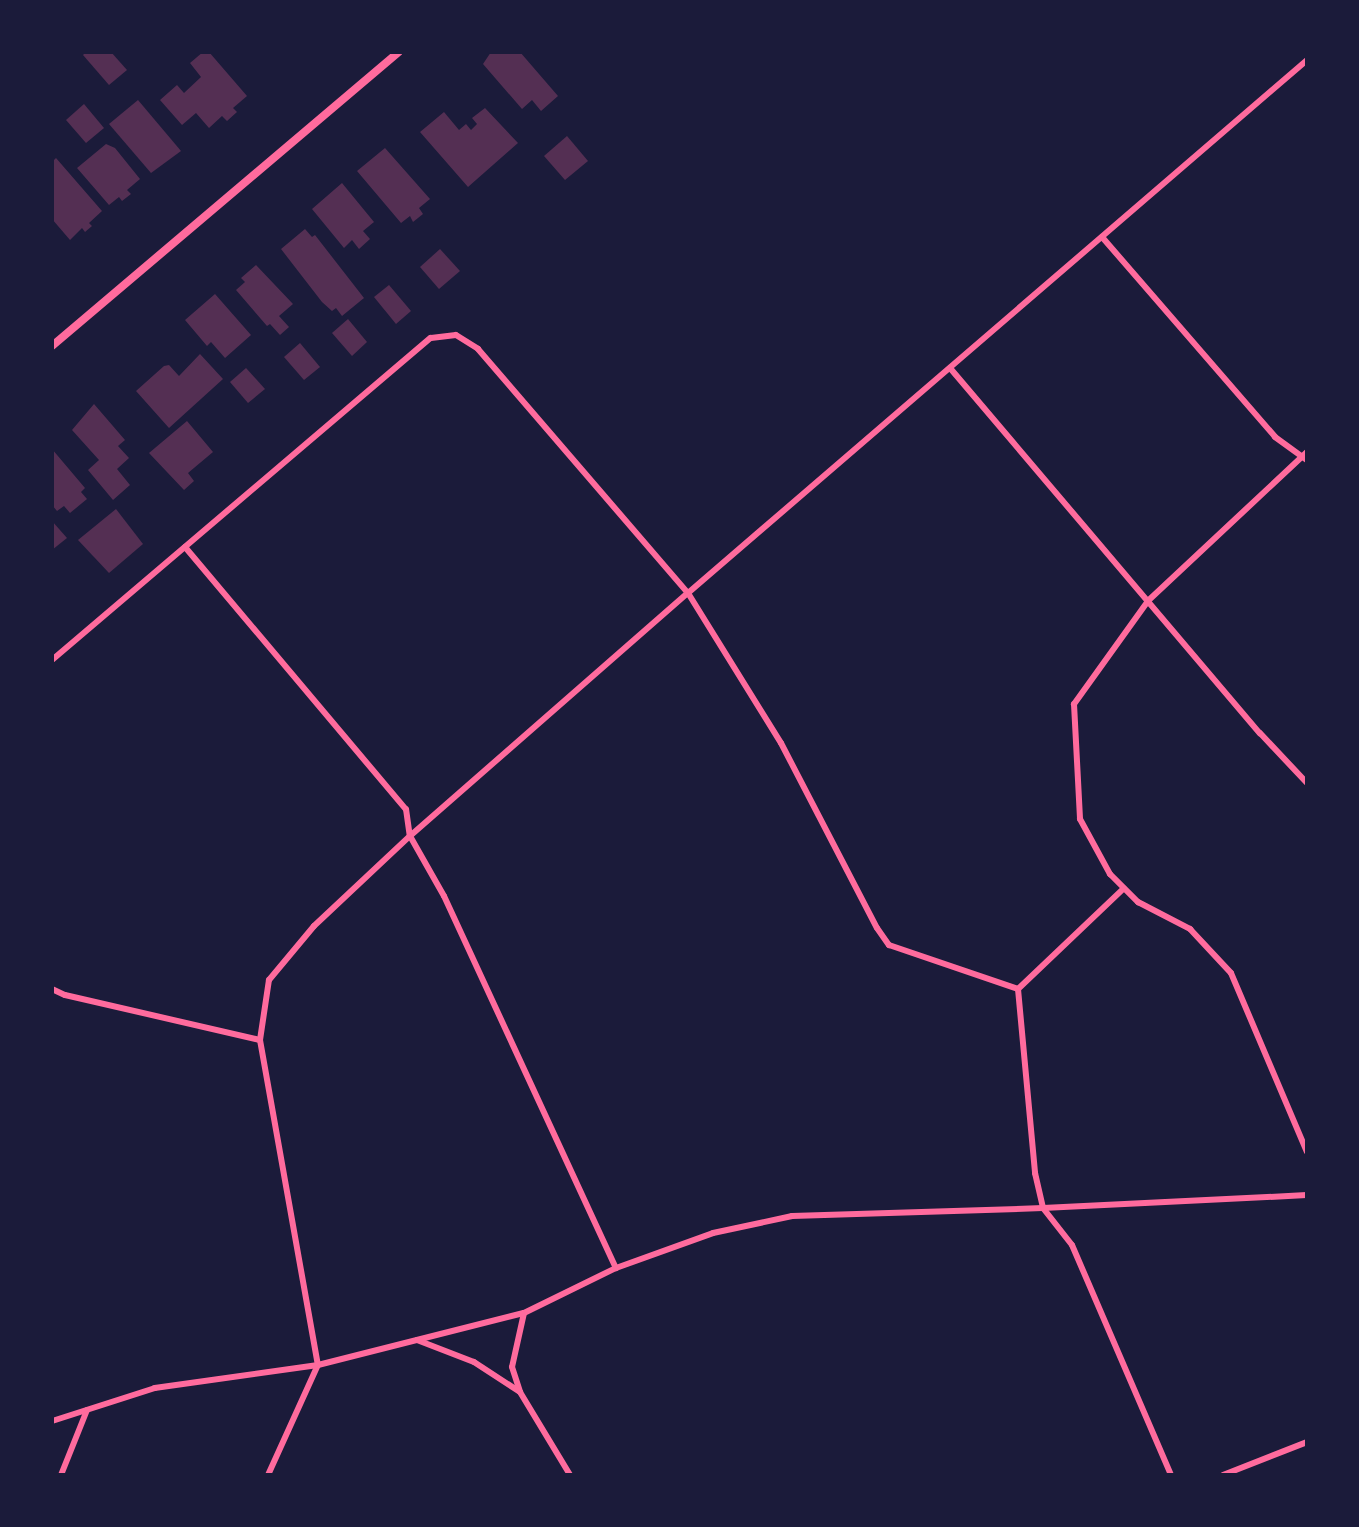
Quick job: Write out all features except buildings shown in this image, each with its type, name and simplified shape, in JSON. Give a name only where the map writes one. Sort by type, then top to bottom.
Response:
[{"type":"street","points":[[52,346],[399,52]]},
{"type":"lane","points":[[268,1475],[318,1365],[260,1040],[269,980],[314,926],[410,836],[1307,60]]},
{"type":"lane","points":[[1102,237],[1275,437],[1306,456],[1148,601],[1074,704],[1080,819],[1110,874],[1138,902],[1190,929],[1231,973],[1307,1152]]},
{"type":"lane","points":[[52,660],[431,338],[456,335],[478,349],[688,593],[781,743],[877,928],[889,945],[1018,989]]},
{"type":"lane","points":[[950,368],[1307,783]]},
{"type":"lane","points":[[185,547],[406,809],[410,836],[444,896],[616,1268]]},
{"type":"lane","points":[[1018,989],[1124,888]]},
{"type":"lane","points":[[52,989],[65,995],[260,1040]]},
{"type":"lane","points":[[1018,989],[1035,1173],[1043,1208],[1072,1245],[1171,1475]]},
{"type":"lane","points":[[52,1421],[155,1388],[318,1365],[524,1313],[616,1268],[713,1233],[792,1216],[1307,1195]]},
{"type":"lane","points":[[524,1313],[512,1367],[520,1392],[570,1475]]},
{"type":"lane","points":[[417,1340],[474,1362],[520,1392]]},
{"type":"lane","points":[[61,1475],[87,1410]]},
{"type":"lane","points":[[1223,1475],[1307,1442]]}]
